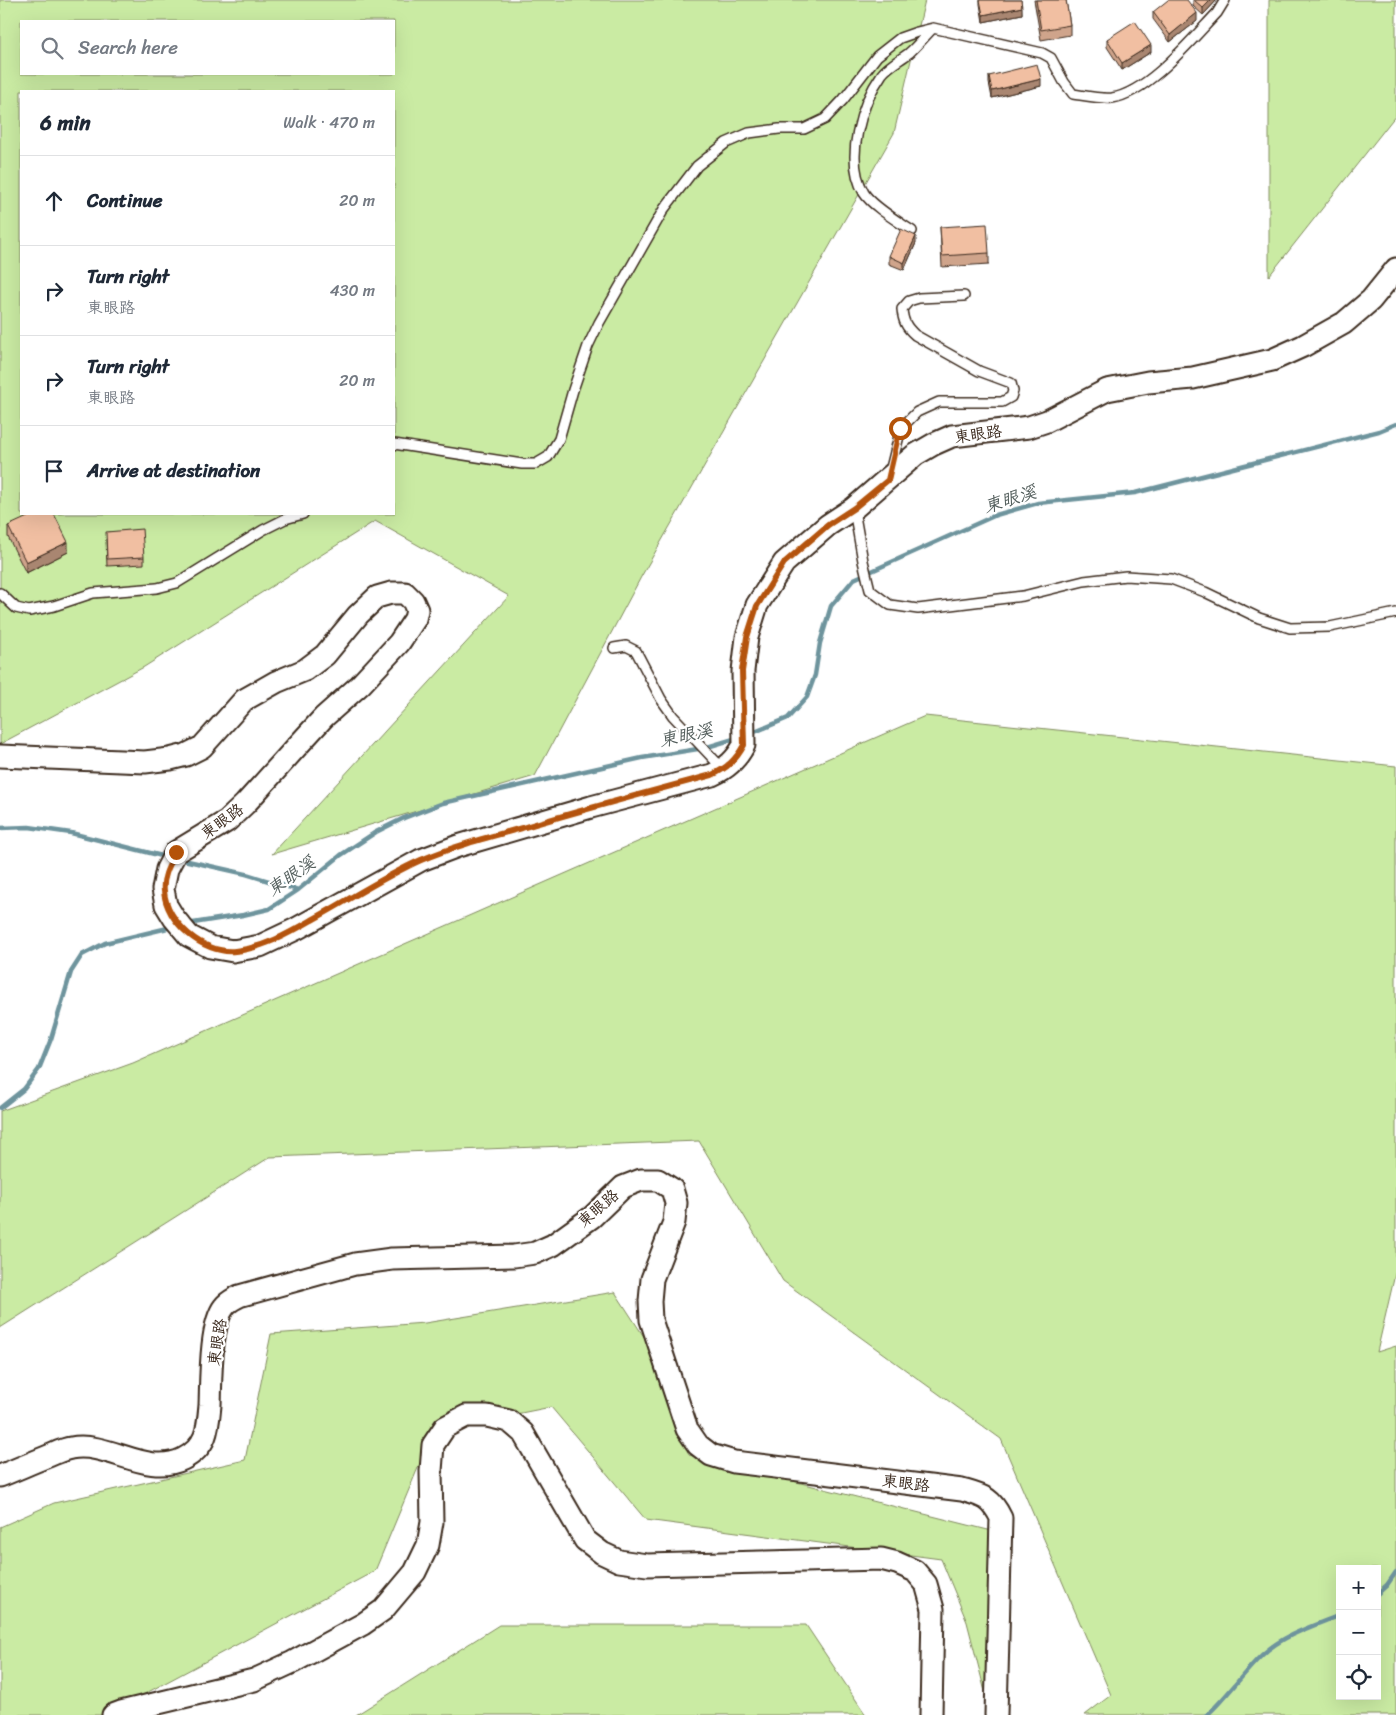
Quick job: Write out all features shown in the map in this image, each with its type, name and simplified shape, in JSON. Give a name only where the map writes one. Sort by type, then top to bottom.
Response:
[{"type":"street","name":"東眼路","points":[[0,756],[144,762],[186,755],[202,747],[244,700],[276,682],[305,670],[325,656],[358,615],[377,597],[391,593],[405,594],[413,601],[417,610],[414,619],[399,643],[360,685],[301,742],[245,804],[227,821],[176,852],[167,869],[163,889],[166,905],[174,918],[190,936],[210,947],[233,951],[260,946],[296,929],[421,860],[458,846],[591,807],[712,775],[728,767],[739,755],[744,745],[742,671],[747,637],[757,606],[784,563],[828,525],[854,508],[888,480],[915,455],[952,436],[1029,427],[1047,421],[1106,390],[1148,382],[1193,378],[1272,360],[1303,346],[1344,323],[1371,300],[1396,269]]},
{"type":"street","name":"東眼路","points":[[0,1476],[71,1448],[85,1447],[102,1450],[142,1462],[162,1465],[179,1461],[194,1454],[202,1443],[208,1424],[218,1319],[224,1306],[239,1296],[355,1264],[392,1259],[514,1256],[535,1253],[552,1245],[592,1217],[623,1187],[641,1180],[658,1180],[672,1189],[676,1203],[674,1222],[652,1279],[651,1320],[687,1429],[698,1445],[711,1455],[734,1462],[962,1490],[984,1496],[995,1506],[1001,1518],[996,1715]]},
{"type":"street","points":[[113,1715],[254,1680],[309,1654],[364,1624],[383,1610],[415,1572],[428,1545],[432,1522],[431,1471],[433,1445],[445,1426],[466,1416],[487,1416],[509,1421],[523,1433],[585,1540],[619,1561],[647,1565],[881,1559],[897,1563],[915,1571],[926,1584],[933,1609],[932,1715]]},
{"type":"lane","points":[[395,444],[522,464],[536,464],[548,457],[559,439],[588,346],[599,322],[664,209],[697,166],[726,142],[749,133],[778,128],[804,128],[825,119],[843,100],[877,56],[900,38],[933,28],[1042,53],[1051,58],[1073,94],[1113,98],[1153,78],[1217,13],[1225,0]]},
{"type":"lane","points":[[912,231],[885,212],[865,194],[856,170],[857,136],[866,102],[883,73],[911,51],[933,28]]},
{"type":"lane","points":[[888,480],[900,428],[916,412],[939,402],[1002,402],[1011,397],[1013,390],[1011,383],[979,371],[915,334],[907,327],[903,319],[902,309],[909,301],[919,298],[964,296]]},
{"type":"lane","points":[[854,508],[863,562],[870,590],[890,606],[918,609],[1023,596],[1084,581],[1126,576],[1171,580],[1205,592],[1259,618],[1290,628],[1330,627],[1396,613]]},
{"type":"lane","points":[[0,593],[16,608],[29,611],[54,606],[94,593],[157,588],[177,583],[263,530],[285,519],[299,515]]},
{"type":"lane","points":[[614,648],[626,646],[636,651],[661,699],[673,716],[723,769]]},
{"type":"green space","points":[[0,0],[925,0],[894,133],[641,577],[535,776],[272,854],[509,596],[375,521],[144,667],[0,744]]},
{"type":"green space","points":[[1269,0],[1396,0],[1396,115],[1269,276]]},
{"type":"green space","points":[[925,716],[1396,766],[1396,1270],[1377,1352],[1396,1346],[1396,1715],[1085,1715],[1111,1695],[1001,1439],[783,1281],[699,1141],[270,1157],[0,1328],[0,1111],[133,1063]]},
{"type":"green space","points":[[615,1292],[663,1366],[689,1455],[1004,1534],[991,1715],[967,1622],[941,1559],[646,1520],[551,1407],[451,1427],[425,1451],[375,1571],[105,1715],[0,1715],[0,1527],[54,1503],[245,1460],[271,1334],[425,1323]]},
{"type":"green space","points":[[499,1625],[806,1625],[866,1715],[356,1715]]},
{"type":"building","points":[[980,0],[1021,0],[1022,7],[983,15]]},
{"type":"building","points":[[1036,0],[1066,0],[1070,25],[1041,30]]},
{"type":"building","points":[[1168,0],[1187,0],[1197,13],[1170,35],[1153,12]]},
{"type":"building","points":[[1194,0],[1211,0],[1203,8]]},
{"type":"building","points":[[1135,21],[1151,45],[1122,63],[1107,39]]},
{"type":"building","points":[[1037,64],[1041,79],[992,91],[989,76]]},
{"type":"building","points":[[987,224],[989,253],[942,256],[940,227]]},
{"type":"building","points":[[901,229],[916,236],[904,263],[889,256]]},
{"type":"building","points":[[32,515],[54,515],[68,542],[26,562],[8,526]]},
{"type":"building","points":[[142,529],[144,557],[107,559],[106,532]]},
{"type":"waterway","name":"東眼溪","points":[[750,734],[788,718],[807,697],[815,675],[820,643],[831,606],[854,579],[996,515],[1038,503],[1135,493],[1379,431],[1396,424]]},
{"type":"waterway","name":"東眼溪","points":[[187,924],[269,909],[298,890],[341,855],[376,832],[404,818],[443,803],[642,758],[704,748],[737,738]]},
{"type":"waterway","points":[[0,828],[29,827],[71,833],[166,857]]},
{"type":"waterway","points":[[179,859],[246,874],[298,890]]},
{"type":"waterway","name":"東眼溪","points":[[0,1108],[24,1089],[39,1069],[51,1039],[71,972],[82,955],[105,943],[172,927]]},
{"type":"waterway","points":[[1381,1590],[1396,1572]]},
{"type":"waterway","points":[[1207,1715],[1270,1648],[1299,1632],[1336,1617]]},
{"type":"route","points":[[176,852],[167,869],[163,889],[166,905],[174,918],[190,936],[210,947],[233,951],[260,946],[296,929],[421,860],[458,846],[591,807],[712,775],[728,767],[739,755],[744,745],[742,671],[747,637],[757,606],[784,563],[828,525],[854,508],[888,480],[900,428]]}]
